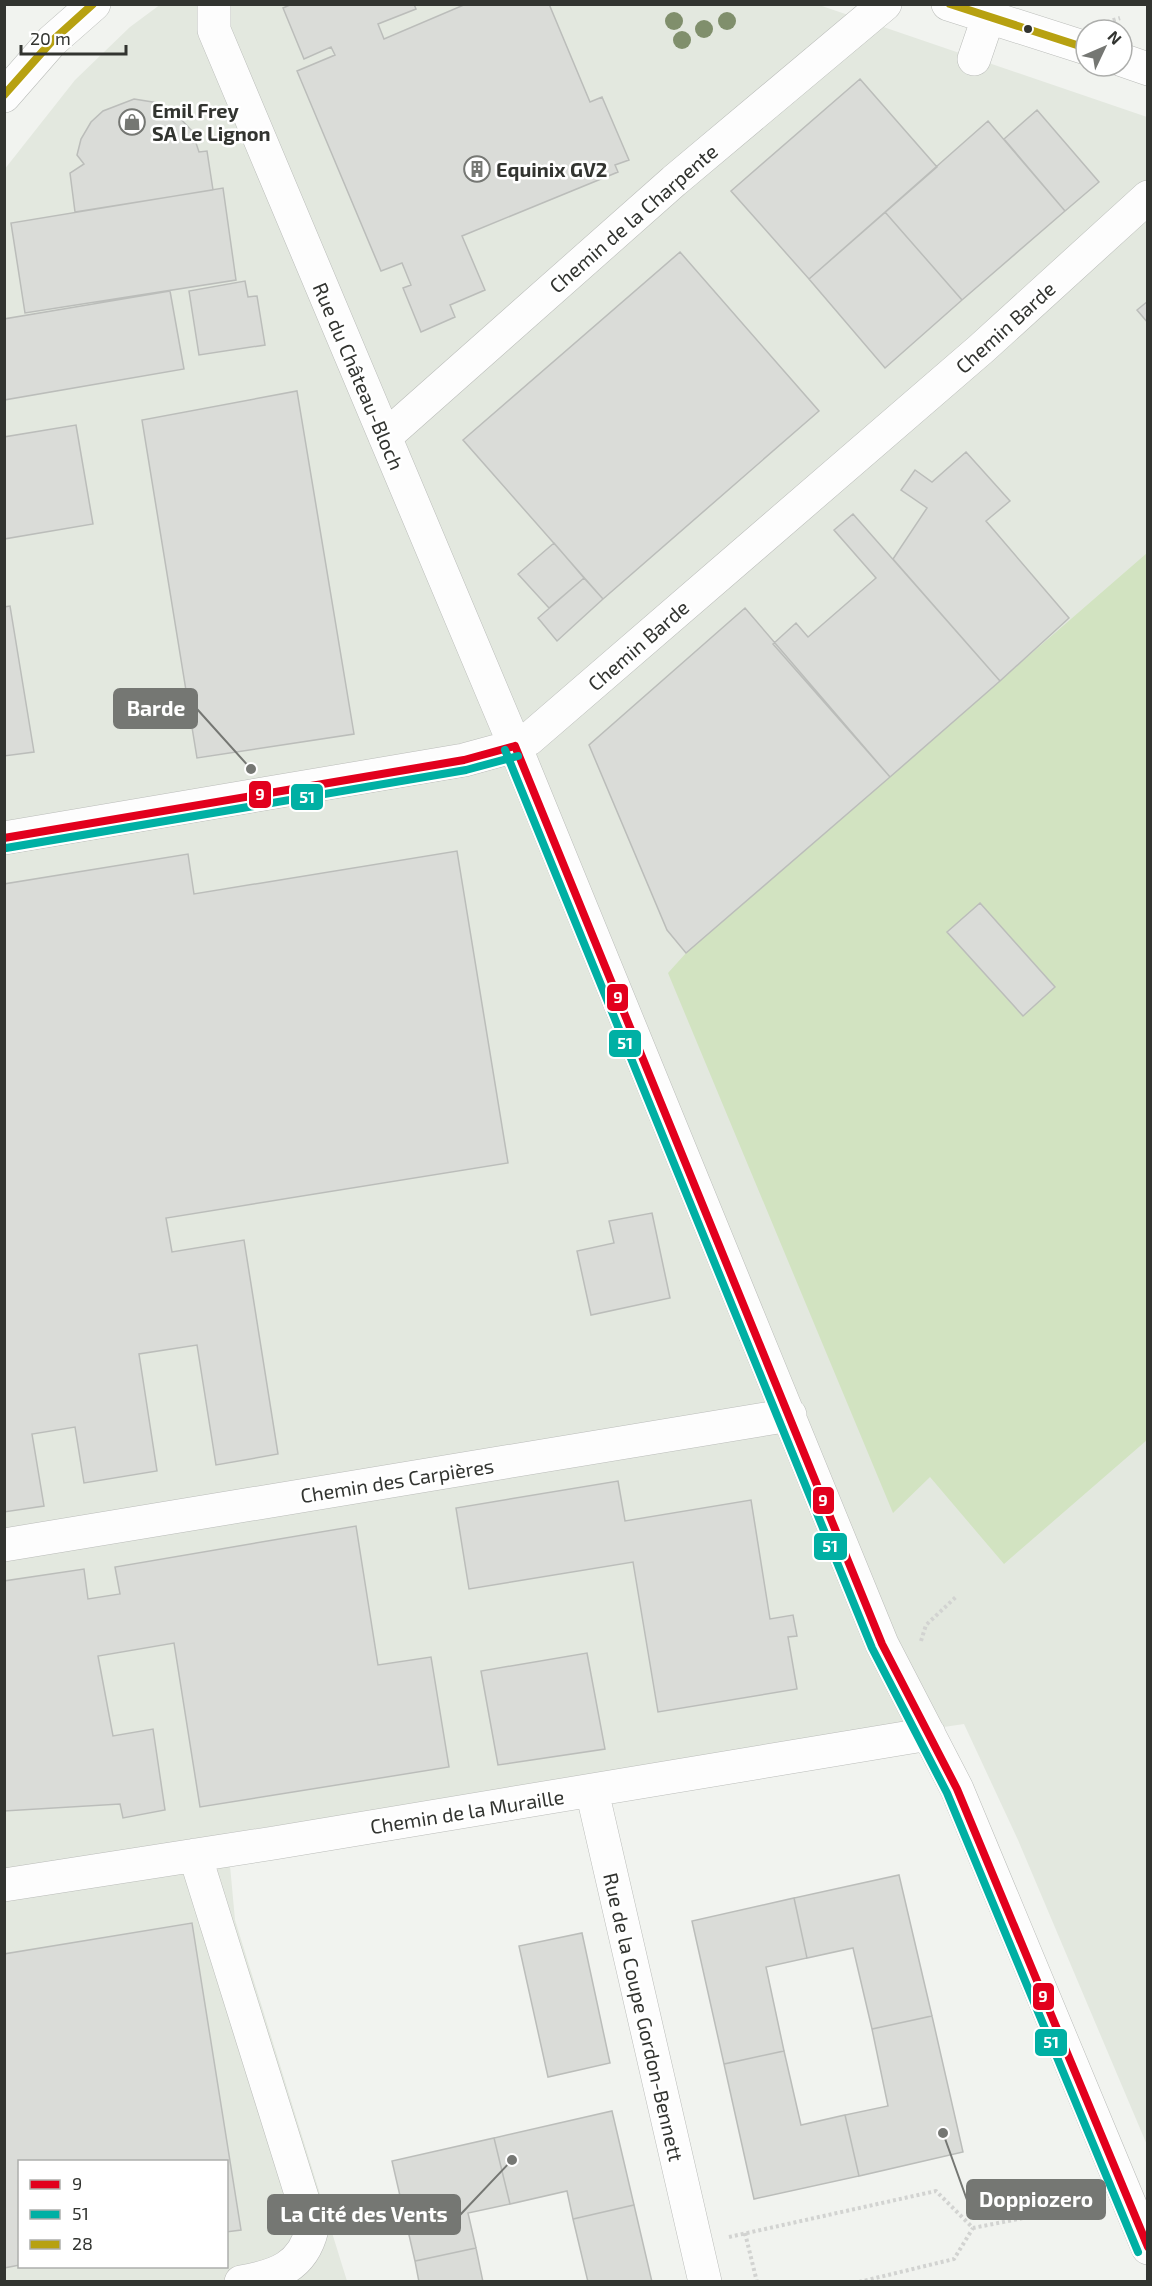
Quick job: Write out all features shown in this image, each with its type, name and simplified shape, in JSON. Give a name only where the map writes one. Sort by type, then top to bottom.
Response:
[{"type":"street","points":[[4,96],[52,41],[94,4]]},
{"type":"street","name":"Rue du Château-Bloch","points":[[214,4],[214,30],[515,746],[882,1644],[957,1790],[1148,2248]]},
{"type":"street","name":"Chemin de la Charpente","points":[[386,436],[674,181],[885,4]]},
{"type":"street","points":[[948,4],[1074,44]]},
{"type":"street","points":[[974,59],[988,18]]},
{"type":"street","name":"Chemin Barde","points":[[4,838],[464,760],[515,746],[529,739],[974,356],[1148,197]]},
{"type":"street","name":"Chemin des Carpières","points":[[4,1545],[790,1415]]},
{"type":"street","name":"Chemin de la Muraille","points":[[4,1885],[592,1791],[929,1734]]},
{"type":"street","name":"Rue de la Coupe Gordon-Bennett","points":[[592,1791],[705,2282]]},
{"type":"street","points":[[195,1855],[312,2229],[308,2247],[291,2265],[266,2277],[241,2282]]},
{"type":"path","points":[[925,1651],[921,1640],[926,1625],[957,1596]]},
{"type":"path","points":[[696,2244],[936,2191],[973,2228]]},
{"type":"path","points":[[860,2282],[954,2259],[973,2228],[1089,2205]]},
{"type":"path","points":[[745,2233],[757,2282]]},
{"type":"shaded area","points":[[161,4],[819,5],[1147,117],[1147,2145],[1018,1840],[964,1724],[227,1833],[235,1920],[347,2281],[5,2281],[4,170],[75,80],[130,27]]},
{"type":"green space","points":[[1147,553],[1147,1440],[1004,1564],[930,1477],[893,1513],[668,973],[686,953]]},
{"type":"building","name":"Equinix GV2","points":[[292,4],[414,4],[416,9],[378,24],[384,39],[466,4],[549,4],[590,102],[602,97],[629,160],[615,165],[618,172],[462,236],[485,290],[450,305],[455,317],[421,332],[403,288],[411,285],[402,263],[381,271],[297,71],[335,55],[331,47],[304,59],[283,8]]},
{"type":"building","points":[[860,79],[937,167],[809,279],[731,191]]},
{"type":"building","points":[[134,99],[159,103],[175,113],[192,131],[199,152],[207,151],[213,190],[75,212],[70,173],[84,164],[77,155],[81,139],[91,122],[103,111]]},
{"type":"building","points":[[1037,110],[1099,182],[1065,211],[1004,139]]},
{"type":"building","points":[[988,121],[1065,211],[962,300],[885,212]]},
{"type":"building","points":[[223,188],[236,280],[25,313],[11,223]]},
{"type":"building","points":[[885,212],[962,300],[885,368],[809,279]]},
{"type":"building","points":[[680,252],[819,411],[603,599],[463,440]]},
{"type":"building","points":[[245,281],[248,297],[257,296],[265,345],[199,355],[189,291]]},
{"type":"building","points":[[170,291],[184,369],[4,400],[4,319]]},
{"type":"building","points":[[1148,301],[1148,323],[1137,310]]},
{"type":"building","points":[[297,391],[354,734],[197,758],[142,420]]},
{"type":"building","points":[[76,425],[93,524],[4,539],[4,437]]},
{"type":"building","points":[[966,452],[1010,501],[986,521],[1069,618],[1000,681],[893,559],[927,508],[901,490],[915,470],[932,482]]},
{"type":"building","points":[[853,514],[1000,681],[890,777],[773,644],[796,623],[808,637],[876,578],[834,530]]},
{"type":"building","points":[[554,543],[584,578],[549,608],[518,574]]},
{"type":"building","points":[[584,578],[603,599],[557,641],[538,618]]},
{"type":"building","points":[[10,606],[34,752],[4,756],[4,607]]},
{"type":"building","points":[[745,608],[890,777],[686,953],[667,930],[589,745]]},
{"type":"building","points":[[457,851],[508,1163],[166,1218],[172,1252],[244,1240],[278,1454],[216,1465],[197,1345],[139,1354],[157,1471],[84,1483],[75,1427],[32,1434],[44,1506],[4,1512],[4,884],[188,854],[194,894]]},
{"type":"building","points":[[980,903],[1055,987],[1023,1016],[947,932]]},
{"type":"building","points":[[652,1213],[670,1298],[591,1315],[577,1251],[614,1243],[609,1221]]},
{"type":"building","points":[[618,1481],[625,1521],[751,1500],[770,1619],[793,1615],[797,1636],[788,1637],[797,1689],[658,1712],[633,1562],[469,1589],[456,1508]]},
{"type":"building","points":[[356,1526],[378,1665],[431,1657],[449,1767],[200,1807],[174,1643],[98,1656],[113,1736],[153,1729],[165,1810],[123,1818],[120,1804],[4,1811],[4,1581],[84,1569],[88,1599],[120,1594],[115,1567]]},
{"type":"building","points":[[587,1653],[605,1749],[498,1765],[481,1671]]},
{"type":"building","points":[[899,1875],[932,2016],[872,2029],[853,1948],[807,1958],[794,1898]]},
{"type":"building","points":[[794,1898],[807,1958],[766,1967],[784,2051],[724,2064],[692,1921]]},
{"type":"building","points":[[192,1923],[241,2230],[228,2232],[228,2160],[18,2160],[18,2265],[4,2268],[4,1954]]},
{"type":"building","points":[[582,1933],[610,2063],[548,2077],[519,1946]]},
{"type":"building","points":[[932,2016],[963,2152],[859,2176],[845,2115],[888,2106],[872,2029]]},
{"type":"building","points":[[784,2051],[801,2125],[845,2115],[859,2176],[754,2199],[724,2064]]},
{"type":"building","points":[[612,2111],[634,2205],[573,2219],[567,2191],[510,2204],[494,2138]]},
{"type":"building","points":[[494,2138],[510,2204],[468,2213],[476,2248],[415,2261],[392,2161]]},
{"type":"building","points":[[634,2205],[652,2282],[588,2282],[573,2219]]},
{"type":"building","points":[[476,2248],[483,2282],[419,2282],[415,2261]]},
{"type":"transit line","name":"28","points":[[4,95],[52,41],[93,4]]},
{"type":"transit line","name":"28","points":[[950,4],[1074,44]]},
{"type":"transit line","name":"9","points":[[515,746],[882,1644],[957,1789],[1148,2247]]},
{"type":"transit line","name":"9","points":[[4,838],[464,760],[515,746]]},
{"type":"transit line","name":"51","points":[[505,750],[872,1648],[947,1793],[1138,2252]]},
{"type":"transit line","name":"51","points":[[6,848],[466,770],[518,756]]},
{"type":"place","name":"Emil Frey SA Le Lignon","points":[[132,122]]},
{"type":"place","name":"Equinix GV2","points":[[477,169]]},
{"type":"place","name":"Barde","points":[[251,769]]},
{"type":"place","name":"Doppiozero","points":[[943,2133]]},
{"type":"place","name":"La Cité des Vents","points":[[512,2160]]}]
